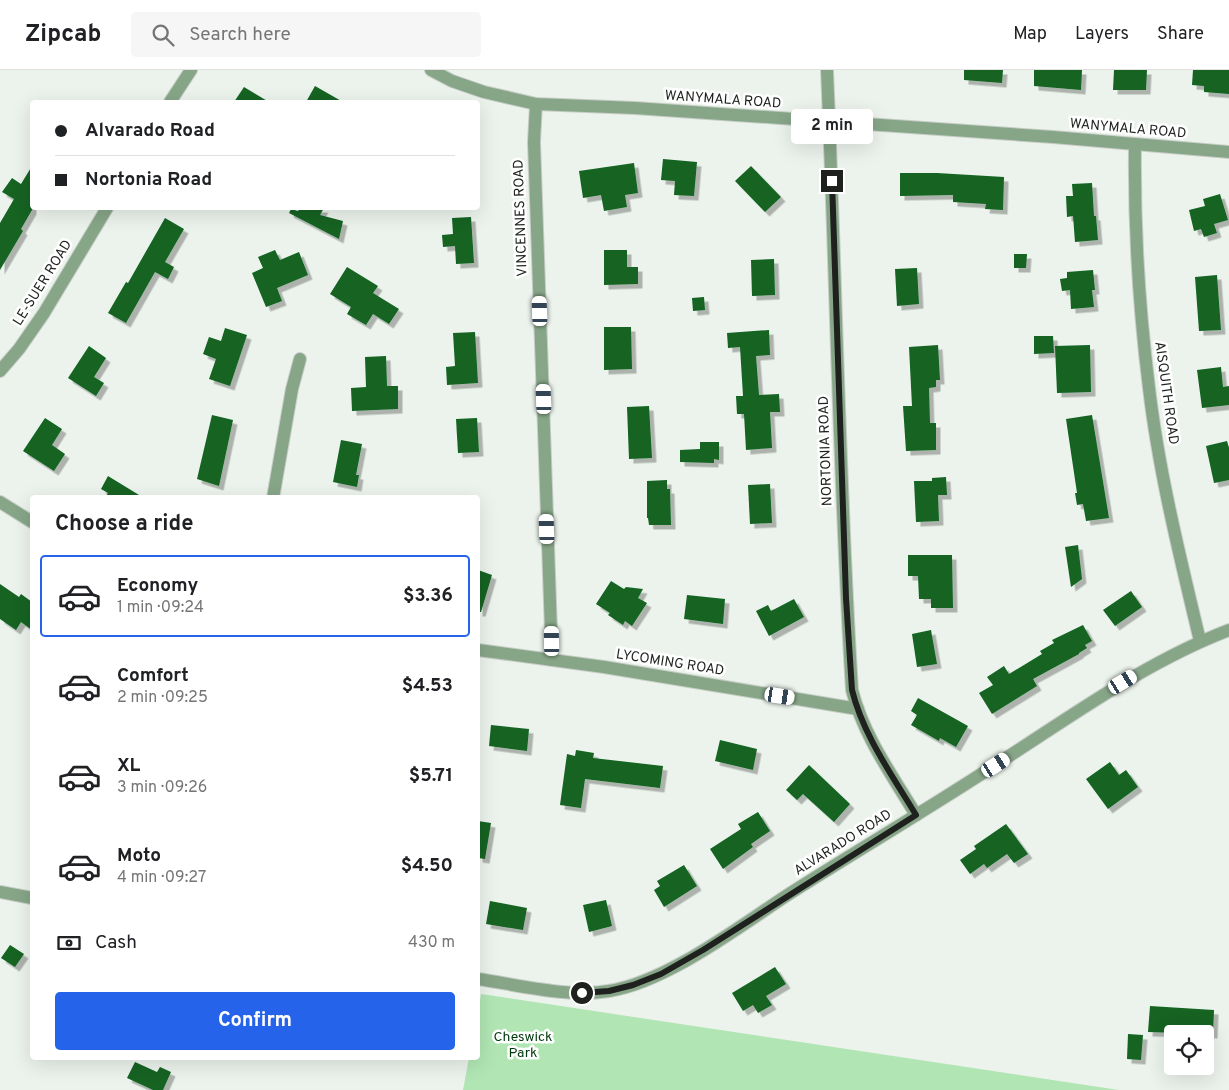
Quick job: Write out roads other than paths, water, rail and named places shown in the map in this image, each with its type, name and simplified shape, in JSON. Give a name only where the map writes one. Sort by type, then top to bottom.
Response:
[{"type":"street","points":[[171,100],[191,70]]},
{"type":"street","name":"WANYMALA ROAD","points":[[431,70],[452,81],[484,92],[536,104],[635,108],[1053,137],[1229,152]]},
{"type":"street","name":"NORTONIA ROAD","points":[[827,70],[846,598],[852,690],[858,709],[878,752],[916,815]]},
{"type":"street","name":"VINCENNES ROAD","points":[[536,104],[534,142],[552,660]]},
{"type":"street","name":"AISQUITH ROAD","points":[[1135,145],[1140,291],[1149,389],[1171,516],[1200,641]]},
{"type":"street","name":"LE-SUER ROAD","points":[[0,371],[19,349],[44,312],[106,210]]},
{"type":"street","points":[[274,495],[292,389],[300,359]]},
{"type":"street","points":[[0,502],[30,521]]},
{"type":"street","name":"ALVARADO ROAD","points":[[480,979],[540,989],[582,993],[609,991],[633,985],[661,974],[703,950],[1123,682],[1200,641],[1229,630]]},
{"type":"street","name":"LYCOMING ROAD","points":[[480,650],[858,709]]},
{"type":"street","points":[[0,892],[30,898]]},
{"type":"park label","name":"Cheswick Park","points":[[523,1046]]}]
